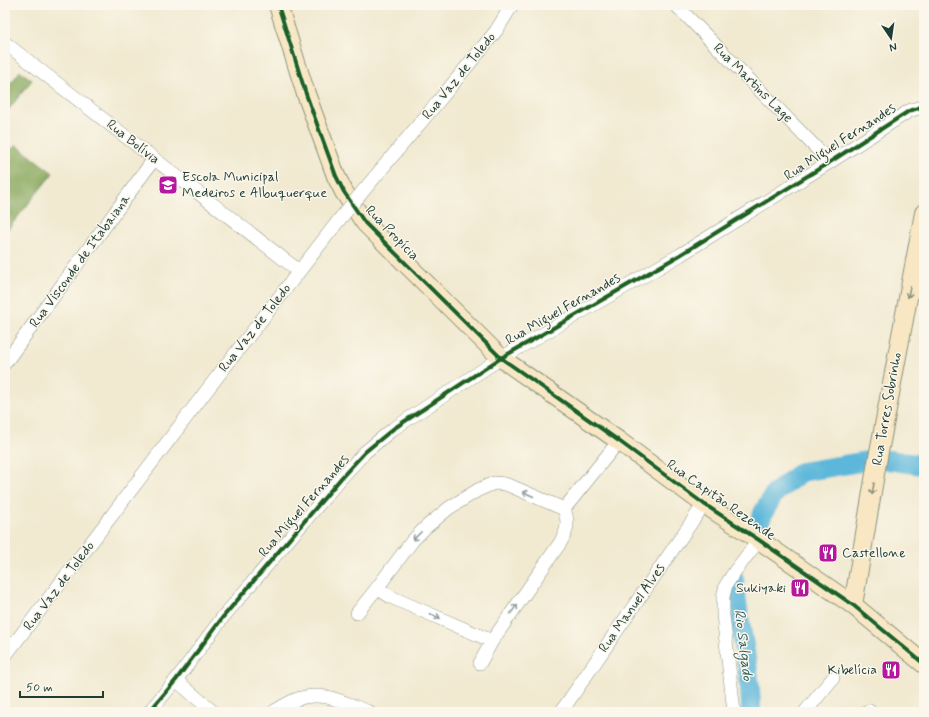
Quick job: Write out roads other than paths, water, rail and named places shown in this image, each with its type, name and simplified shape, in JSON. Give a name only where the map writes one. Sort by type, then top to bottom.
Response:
[{"type":"street","name":"Rua Propícia","points":[[278,5],[306,94],[336,176],[355,210],[365,223],[502,358]]},
{"type":"street","name":"Rua Vaz de Toledo","points":[[5,656],[299,271],[339,220],[496,31],[512,5]]},
{"type":"street","name":"Rua Martins Lage","points":[[676,5],[830,162]]},
{"type":"street","name":"Rua Bolívia","points":[[5,43],[299,271]]},
{"type":"street","name":"Rua Miguel Fernandes","points":[[148,712],[176,680],[224,617],[342,477],[365,452],[393,429],[502,358],[680,255],[909,111],[924,106]]},
{"type":"street","name":"Rua Visconde de Itabaiana","points":[[5,363],[154,159]]},
{"type":"street","name":"Rua Torres Sobrinho","points":[[853,605],[876,468],[924,213]]},
{"type":"street","name":"Rua Capitão Rezende","points":[[502,358],[619,441],[704,504],[853,605],[924,664]]},
{"type":"street","points":[[564,509],[619,441]]},
{"type":"street","points":[[357,613],[413,540],[449,508],[478,490],[494,483],[505,484],[555,504],[564,509],[567,516],[566,533],[492,641],[480,663]]},
{"type":"street","name":"Rua Manuel Alves","points":[[560,712],[704,504]]},
{"type":"street","points":[[734,712],[722,615],[723,597],[726,585],[759,540]]},
{"type":"street","points":[[377,588],[402,602],[492,641]]},
{"type":"street","points":[[805,712],[833,678]]},
{"type":"street","points":[[176,680],[213,712]]},
{"type":"street","points":[[274,712],[294,700],[308,696],[334,698],[370,712]]},
{"type":"waterway","name":"Rio Salgado","points":[[888,460],[924,465]]},
{"type":"waterway","name":"Rio Salgado","points":[[755,532],[764,511],[775,493],[801,472],[867,461]]},
{"type":"waterway","name":"Rio Salgado","points":[[734,579],[747,662],[751,712]]},
{"type":"place","name":"Escola Municipal Medeiros e Albuquerque","points":[[168,185]]},
{"type":"place","name":"Castellone","points":[[828,553]]},
{"type":"place","name":"Sukiyaki","points":[[800,588]]},
{"type":"place","name":"Kibelícia","points":[[891,670]]}]
